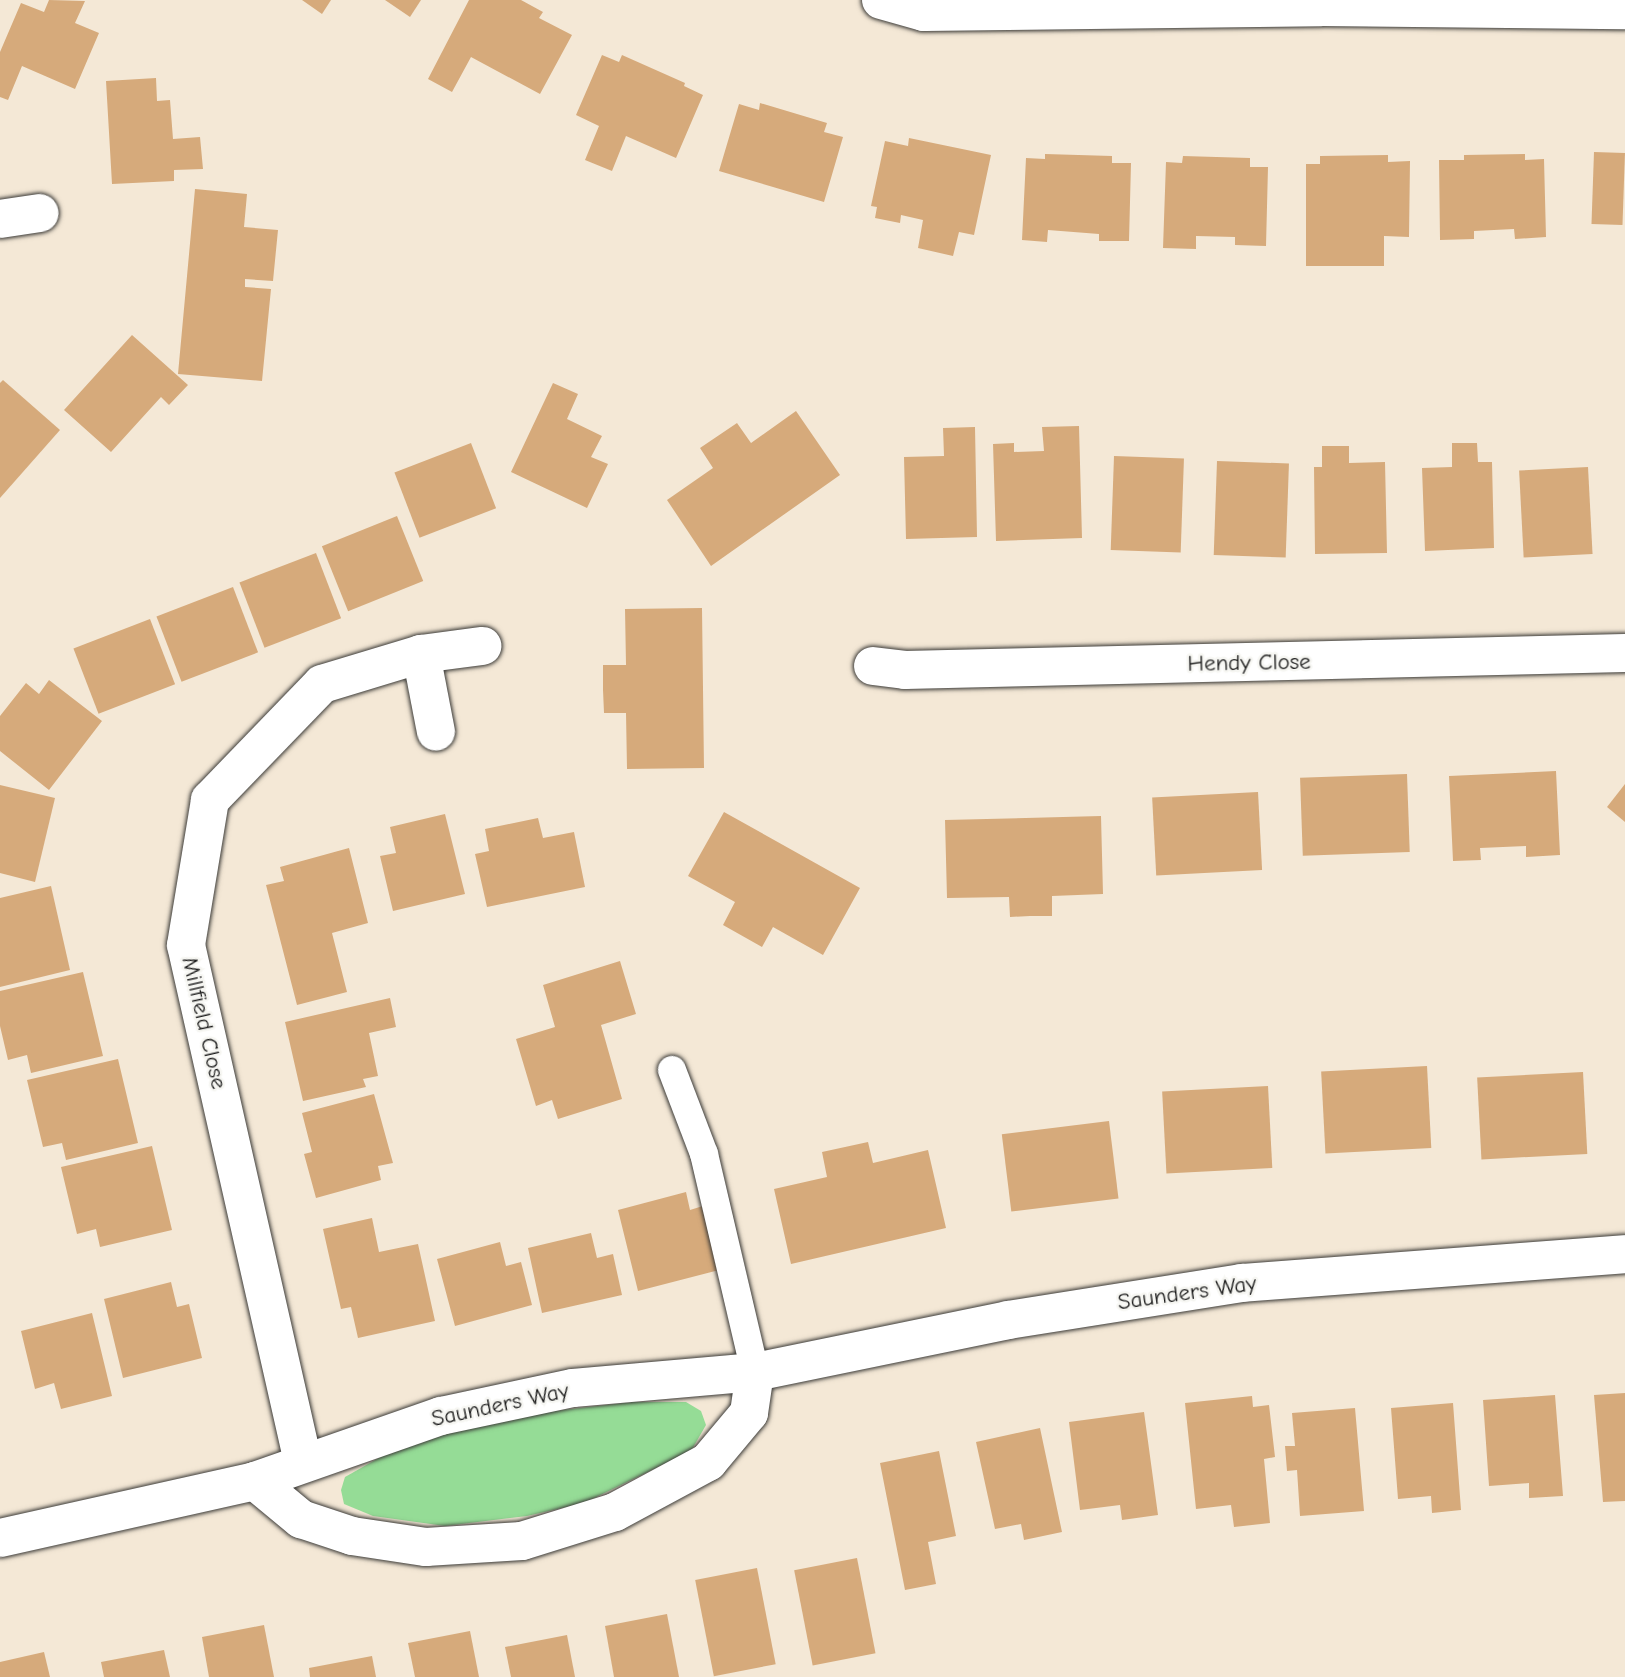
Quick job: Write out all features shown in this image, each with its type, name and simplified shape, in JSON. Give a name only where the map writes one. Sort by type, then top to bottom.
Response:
[{"type":"street","points":[[881,0],[924,12],[1321,7],[1625,10]]},
{"type":"street","points":[[0,219],[40,213]]},
{"type":"street","name":"Millfield Close","points":[[303,1462],[186,945],[210,800],[322,684],[421,654],[482,646]]},
{"type":"street","name":"Hendy Close","points":[[873,666],[946,669],[1625,653]]},
{"type":"street","points":[[421,654],[436,732]]},
{"type":"street","name":"Saunders Way","points":[[0,1538],[255,1481],[303,1462],[441,1416],[573,1388],[755,1373],[1008,1320],[1242,1283],[1625,1254]]},
{"type":"street","points":[[255,1481],[301,1519],[352,1536],[426,1547],[522,1541],[615,1512],[708,1462],[749,1413],[755,1373]]},
{"type":"lane","points":[[672,1070],[704,1154],[755,1373]]},
{"type":"green space","points":[[632,1402],[686,1402],[701,1411],[706,1425],[691,1451],[584,1503],[527,1516],[445,1526],[373,1516],[344,1504],[341,1490],[345,1477],[416,1437],[554,1411]]},
{"type":"building","points":[[49,0],[85,1],[75,23],[99,33],[75,89],[22,66],[8,100],[0,97],[0,52],[21,3],[44,12]]},
{"type":"building","points":[[302,0],[331,0],[322,14]]},
{"type":"building","points":[[385,0],[421,0],[410,17]]},
{"type":"building","points":[[469,0],[521,0],[543,12],[539,18],[572,35],[540,94],[471,57],[452,92],[428,79]]},
{"type":"building","points":[[602,55],[619,62],[622,55],[685,83],[684,86],[703,95],[676,158],[626,136],[612,171],[585,160],[599,126],[576,115]]},
{"type":"building","points":[[156,78],[157,101],[170,100],[173,139],[200,137],[203,169],[174,170],[174,181],[112,184],[106,81]]},
{"type":"building","points":[[760,103],[827,123],[824,132],[843,137],[824,202],[719,171],[739,104],[759,110]]},
{"type":"building","points":[[909,138],[991,155],[974,235],[959,232],[953,256],[918,248],[923,220],[901,215],[900,223],[875,218],[877,207],[871,206],[885,141],[908,146]]},
{"type":"building","points":[[1594,152],[1625,153],[1622,225],[1591,224]]},
{"type":"building","points":[[1045,154],[1112,156],[1112,163],[1131,163],[1129,241],[1099,241],[1099,234],[1048,230],[1047,242],[1022,240],[1026,158],[1045,159]]},
{"type":"building","points":[[1525,154],[1525,160],[1544,159],[1546,237],[1515,239],[1514,229],[1474,231],[1474,239],[1440,240],[1439,160],[1464,160],[1464,155]]},
{"type":"building","points":[[1388,155],[1388,162],[1410,161],[1409,237],[1384,236],[1384,266],[1306,266],[1306,164],[1320,164],[1320,156]]},
{"type":"building","points":[[1183,156],[1250,158],[1250,167],[1268,167],[1266,246],[1235,245],[1235,237],[1196,236],[1196,249],[1163,248],[1166,162],[1182,163]]},
{"type":"building","points":[[195,189],[247,194],[244,227],[278,230],[273,281],[245,279],[245,287],[271,289],[262,381],[178,374]]},
{"type":"building","points":[[132,335],[188,385],[169,405],[161,397],[111,452],[64,410]]},
{"type":"building","points":[[3,380],[60,430],[0,498],[0,383]]},
{"type":"building","points":[[553,383],[578,394],[567,419],[602,436],[591,457],[608,464],[587,508],[511,472]]},
{"type":"building","points":[[796,411],[840,475],[711,566],[667,500],[713,468],[700,448],[737,423],[751,443]]},
{"type":"building","points":[[1079,426],[1082,538],[996,541],[993,444],[1014,443],[1014,452],[1044,451],[1042,427]]},
{"type":"building","points":[[975,427],[977,537],[906,539],[904,457],[944,456],[943,428]]},
{"type":"building","points":[[471,443],[496,508],[420,538],[394,472]]},
{"type":"building","points":[[1452,443],[1477,443],[1478,462],[1492,462],[1494,548],[1425,551],[1422,468],[1452,467]]},
{"type":"building","points":[[1322,446],[1349,446],[1349,463],[1385,462],[1387,553],[1315,554],[1314,467],[1322,467]]},
{"type":"building","points":[[1114,456],[1184,458],[1181,552],[1111,550]]},
{"type":"building","points":[[1217,461],[1289,464],[1286,557],[1214,555]]},
{"type":"building","points":[[1588,467],[1593,554],[1524,557],[1519,471]]},
{"type":"building","points":[[397,516],[423,581],[348,611],[322,546]]},
{"type":"building","points":[[316,553],[341,618],[265,648],[239,582]]},
{"type":"building","points":[[233,587],[258,652],[182,682],[156,616]]},
{"type":"building","points":[[702,608],[704,768],[627,769],[626,713],[604,713],[603,690],[603,665],[626,665],[625,609]]},
{"type":"building","points":[[150,619],[175,684],[99,714],[73,648]]},
{"type":"building","points":[[49,680],[102,721],[49,790],[0,751],[0,716],[26,683],[39,694]]},
{"type":"building","points":[[1556,771],[1560,855],[1526,857],[1526,846],[1480,848],[1481,860],[1453,861],[1449,776]]},
{"type":"building","points":[[1407,774],[1410,852],[1303,856],[1300,778]]},
{"type":"building","points":[[1625,784],[1625,822],[1607,807]]},
{"type":"building","points":[[0,785],[55,798],[35,882],[0,873]]},
{"type":"building","points":[[1258,792],[1262,870],[1156,875],[1152,798]]},
{"type":"building","points":[[724,812],[860,888],[823,955],[773,927],[762,947],[723,925],[735,902],[688,876]]},
{"type":"building","points":[[445,814],[465,894],[393,911],[380,856],[396,853],[390,827]]},
{"type":"building","points":[[1101,816],[1103,894],[1052,896],[1052,916],[1010,917],[1009,897],[947,898],[945,820]]},
{"type":"building","points":[[538,818],[543,838],[574,832],[585,887],[487,907],[475,854],[489,851],[485,829]]},
{"type":"building","points":[[349,848],[368,923],[332,933],[347,992],[297,1005],[266,885],[284,881],[280,867]]},
{"type":"building","points":[[51,886],[70,970],[0,987],[0,898]]},
{"type":"building","points":[[620,961],[636,1014],[601,1025],[622,1099],[558,1119],[552,1100],[536,1106],[516,1039],[555,1027],[543,985]]},
{"type":"building","points":[[83,972],[103,1056],[31,1073],[27,1055],[8,1060],[0,1026],[0,991]]},
{"type":"building","points":[[390,998],[396,1027],[369,1033],[378,1076],[363,1079],[366,1087],[303,1101],[285,1022]]},
{"type":"building","points":[[118,1059],[138,1143],[66,1160],[62,1143],[43,1147],[27,1080]]},
{"type":"building","points":[[1427,1066],[1431,1148],[1325,1153],[1321,1072]]},
{"type":"building","points":[[1583,1072],[1587,1154],[1481,1159],[1477,1078]]},
{"type":"building","points":[[1268,1086],[1272,1168],[1166,1173],[1162,1092]]},
{"type":"building","points":[[374,1094],[393,1163],[378,1166],[381,1180],[316,1198],[304,1154],[312,1152],[302,1113]]},
{"type":"building","points":[[1109,1121],[1119,1198],[1011,1212],[1002,1134]]},
{"type":"building","points":[[868,1142],[873,1163],[928,1150],[946,1228],[791,1264],[774,1189],[827,1177],[822,1152]]},
{"type":"building","points":[[152,1146],[172,1230],[100,1247],[96,1229],[77,1234],[61,1167]]},
{"type":"building","points":[[686,1192],[690,1210],[706,1205],[723,1269],[638,1291],[618,1210]]},
{"type":"building","points":[[372,1218],[379,1252],[418,1244],[435,1321],[358,1338],[351,1307],[341,1309],[323,1229]]},
{"type":"building","points":[[591,1233],[597,1258],[613,1254],[622,1295],[542,1313],[528,1248]]},
{"type":"building","points":[[500,1242],[506,1266],[521,1262],[532,1305],[455,1326],[437,1259]]},
{"type":"building","points":[[171,1282],[177,1307],[189,1304],[202,1358],[123,1378],[104,1299]]},
{"type":"building","points":[[92,1313],[112,1396],[61,1409],[54,1383],[35,1389],[21,1331]]},
{"type":"building","points":[[1625,1393],[1625,1501],[1603,1502],[1594,1395]]},
{"type":"building","points":[[1555,1395],[1563,1496],[1529,1498],[1529,1483],[1489,1486],[1483,1400]]},
{"type":"building","points":[[1252,1396],[1253,1407],[1269,1405],[1275,1457],[1264,1459],[1270,1523],[1234,1527],[1231,1505],[1196,1509],[1185,1403]]},
{"type":"building","points":[[1453,1403],[1461,1510],[1432,1513],[1431,1496],[1398,1499],[1391,1408]]},
{"type":"building","points":[[1355,1408],[1364,1511],[1300,1516],[1297,1470],[1287,1471],[1285,1446],[1295,1446],[1292,1413]]},
{"type":"building","points":[[1144,1412],[1158,1515],[1122,1520],[1120,1505],[1080,1510],[1069,1422]]},
{"type":"building","points":[[1040,1428],[1062,1532],[1024,1540],[1021,1524],[995,1529],[976,1442]]},
{"type":"building","points":[[939,1451],[956,1536],[928,1542],[936,1584],[905,1590],[880,1463]]},
{"type":"building","points":[[857,1558],[876,1653],[813,1665],[794,1570]]},
{"type":"building","points":[[757,1568],[776,1664],[714,1676],[695,1580]]},
{"type":"building","points":[[667,1614],[679,1677],[614,1677],[605,1626]]},
{"type":"building","points":[[264,1625],[274,1677],[209,1677],[202,1637]]},
{"type":"building","points":[[470,1631],[479,1677],[415,1677],[408,1643]]},
{"type":"building","points":[[567,1635],[575,1677],[511,1677],[505,1647]]},
{"type":"building","points":[[164,1650],[170,1677],[104,1677],[101,1662]]},
{"type":"building","points":[[44,1652],[50,1677],[0,1677],[0,1662]]},
{"type":"building","points":[[372,1656],[376,1677],[310,1677],[309,1668]]}]
